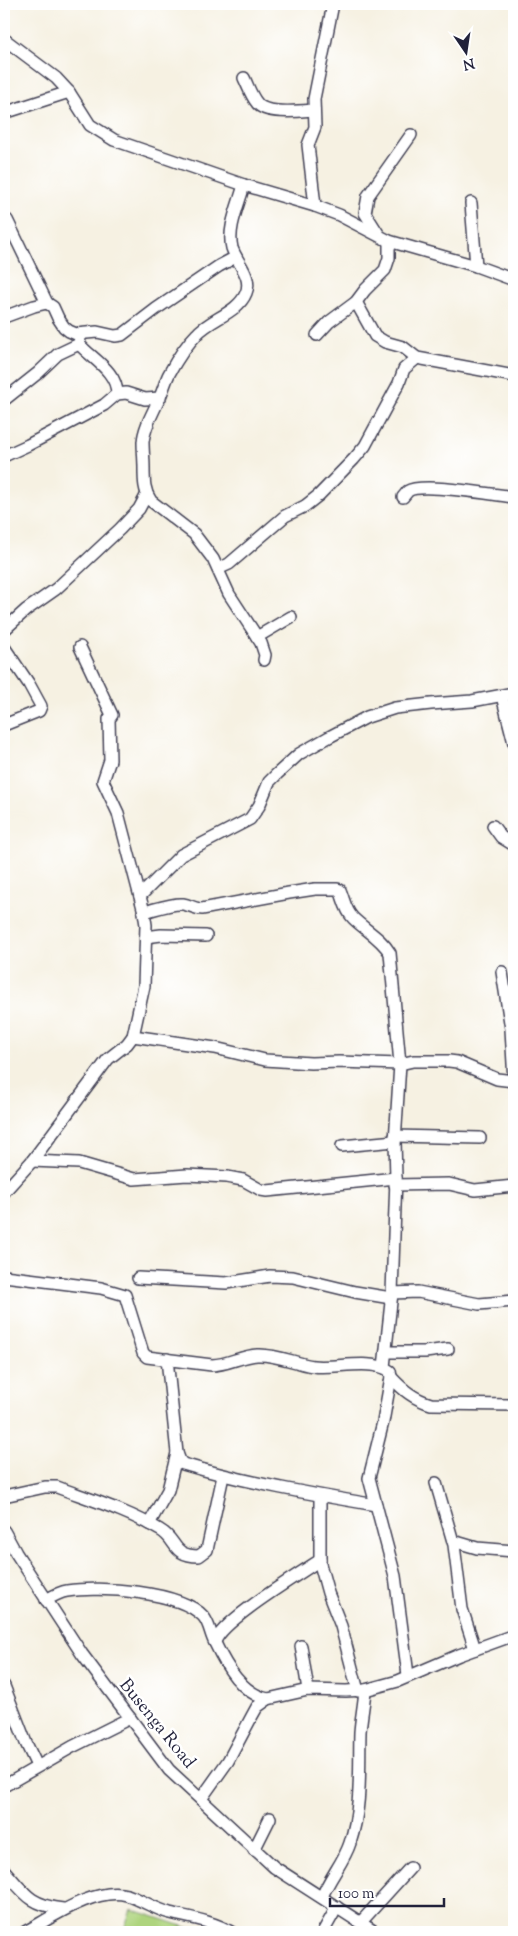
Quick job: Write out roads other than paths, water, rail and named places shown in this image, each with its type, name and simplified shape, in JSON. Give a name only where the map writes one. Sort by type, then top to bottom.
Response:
[{"type":"street","points":[[315,206],[308,145],[315,126],[314,110],[318,73],[333,4]]},
{"type":"street","points":[[4,39],[56,78],[69,92],[90,125],[108,136],[136,149],[244,185],[315,206],[384,239],[476,266],[514,280]]},
{"type":"street","points":[[244,78],[257,104],[261,108],[284,111],[314,110]]},
{"type":"street","points":[[4,113],[69,92]]},
{"type":"street","points":[[317,335],[329,322],[356,302],[385,270],[389,258],[384,239],[365,213],[368,196],[411,135]]},
{"type":"street","points":[[244,185],[231,231],[231,240],[246,278],[248,287],[246,296],[238,305],[196,334],[168,375],[143,441],[144,479],[147,494],[152,501],[194,534],[218,569],[229,594],[264,650],[264,660]]},
{"type":"street","points":[[472,203],[476,266]]},
{"type":"street","points":[[7,220],[47,303],[53,307],[64,327],[82,339],[103,366],[113,381],[117,394]]},
{"type":"street","points":[[4,400],[58,354],[82,339],[97,332],[122,336],[156,308],[236,256]]},
{"type":"street","points":[[356,302],[375,336],[385,342],[403,347],[418,358],[514,376]]},
{"type":"street","points":[[4,318],[47,303]]},
{"type":"street","points":[[218,569],[229,564],[285,516],[312,500],[354,460],[365,446],[399,383],[404,369],[418,358]]},
{"type":"street","points":[[4,456],[104,405],[117,394],[126,393],[145,399],[160,398]]},
{"type":"street","points":[[403,497],[407,492],[419,488],[468,490],[514,497]]},
{"type":"street","points":[[4,630],[26,610],[56,589],[108,541],[139,509],[147,494]]},
{"type":"street","points":[[257,637],[291,617]]},
{"type":"street","points":[[4,647],[29,684],[41,706],[40,711],[4,725]]},
{"type":"street","points":[[4,1192],[14,1178],[32,1161],[108,1059],[128,1044],[133,1036],[144,986],[146,937],[144,912],[118,813],[103,781],[109,767],[109,719],[112,715],[80,648]]},
{"type":"street","points":[[140,896],[181,855],[253,816],[260,806],[269,782],[300,753],[380,712],[404,707],[472,701],[514,693]]},
{"type":"street","points":[[502,696],[514,743]]},
{"type":"street","points":[[492,826],[501,837],[514,845]]},
{"type":"street","points":[[144,912],[176,904],[185,904],[195,909],[202,909],[315,889],[340,890],[345,905],[353,918],[386,945],[390,953],[400,1064],[395,1139],[396,1182],[392,1296],[384,1367]]},
{"type":"street","points":[[146,937],[161,935],[206,936]]},
{"type":"street","points":[[133,1036],[215,1048],[265,1060],[311,1063],[357,1062],[400,1064],[413,1061],[449,1061],[457,1062],[497,1079],[514,1081],[511,1030],[502,972]]},
{"type":"street","points":[[342,1146],[395,1139],[480,1138]]},
{"type":"street","points":[[32,1161],[79,1163],[134,1179],[187,1175],[227,1177],[243,1180],[261,1190],[267,1191],[396,1182],[449,1184],[475,1190],[514,1186]]},
{"type":"street","points":[[4,1276],[101,1288],[125,1295],[143,1353],[147,1357],[212,1366],[256,1355],[282,1358],[315,1366],[357,1365],[384,1367],[390,1371],[391,1377],[383,1422],[369,1472],[395,1576],[408,1675]]},
{"type":"street","points":[[138,1278],[226,1283],[270,1276],[293,1277],[355,1292],[392,1296],[418,1292],[479,1304],[514,1301]]},
{"type":"street","points":[[386,1352],[448,1350]]},
{"type":"street","points":[[167,1359],[177,1453],[180,1461],[184,1464],[223,1476],[320,1497],[376,1506]]},
{"type":"street","points":[[391,1377],[410,1395],[419,1401],[431,1404],[514,1404]]},
{"type":"street","points":[[149,1524],[168,1490],[177,1453]]},
{"type":"street","points":[[4,1496],[44,1487],[58,1487],[119,1510],[149,1524],[169,1536],[174,1546],[184,1554],[194,1556],[202,1555],[207,1550],[223,1476]]},
{"type":"street","points":[[436,1483],[453,1541],[462,1609],[475,1649]]},
{"type":"street","points":[[320,1497],[320,1560],[328,1593],[362,1690],[360,1762],[355,1825],[350,1845],[322,1897]]},
{"type":"street","name":"Busenga Road","points":[[4,1531],[82,1654],[169,1770],[274,1867],[375,1932]]},
{"type":"street","points":[[453,1541],[477,1548],[514,1551]]},
{"type":"street","points":[[215,1642],[216,1638],[235,1620],[320,1560]]},
{"type":"street","points":[[46,1600],[67,1591],[98,1589],[132,1591],[170,1600],[192,1608],[201,1614],[210,1628],[215,1642],[246,1689],[258,1697],[268,1699],[308,1690],[362,1690],[398,1680],[514,1635]]},
{"type":"street","points":[[301,1646],[308,1690]]},
{"type":"street","points":[[4,1686],[26,1743],[38,1766]]},
{"type":"street","points":[[201,1800],[228,1761],[254,1712],[268,1699]]},
{"type":"street","points":[[4,1786],[130,1718]]},
{"type":"street","points":[[254,1850],[270,1818]]},
{"type":"street","points":[[361,1922],[410,1868]]},
{"type":"street","points":[[4,1870],[28,1897],[48,1907],[63,1909]]},
{"type":"street","points":[[25,1932],[63,1909],[100,1896],[126,1895],[167,1912],[208,1921],[231,1932]]},
{"type":"street","points":[[323,1932],[337,1907]]}]
